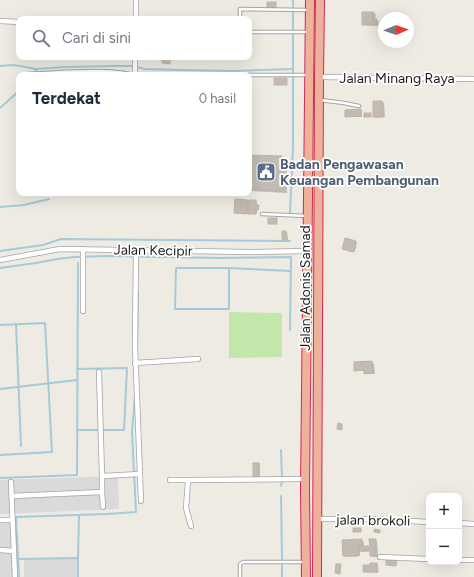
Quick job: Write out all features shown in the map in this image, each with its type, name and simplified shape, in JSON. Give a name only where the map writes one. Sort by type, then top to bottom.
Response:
[{"type":"highway","points":[[306,577],[305,479],[307,386],[308,75],[310,0]]},
{"type":"highway","name":"Jalan Adonis Samad","points":[[317,577],[320,0]]},
{"type":"highway","points":[[310,10],[320,10]]},
{"type":"highway","points":[[307,386],[317,386]]},
{"type":"street","points":[[136,0],[136,16]]},
{"type":"street","points":[[0,21],[16,22]]},
{"type":"street","points":[[134,72],[135,60]]},
{"type":"street","name":"Jalan Minang Raya","points":[[319,77],[474,79]]},
{"type":"street","name":"Jalan Kecipir","points":[[0,260],[60,249],[136,253],[307,251]]},
{"type":"street","points":[[82,249],[83,311]]},
{"type":"street","points":[[136,253],[138,474],[141,501]]},
{"type":"street","points":[[136,363],[198,359]]},
{"type":"street","points":[[100,372],[103,507]]},
{"type":"street","points":[[102,476],[138,474]]},
{"type":"street","points":[[170,480],[305,479]]},
{"type":"street","points":[[188,480],[186,508],[191,526]]},
{"type":"street","points":[[11,482],[15,577]]},
{"type":"street","points":[[12,496],[102,492]]},
{"type":"street","name":"jalan brokoli","points":[[317,519],[371,519],[426,522]]},
{"type":"street","points":[[0,520],[12,520]]},
{"type":"street","points":[[462,523],[474,524]]},
{"type":"street","points":[[0,550],[13,551]]},
{"type":"street","points":[[380,557],[426,559]]},
{"type":"street","points":[[462,560],[474,560]]},
{"type":"lane","points":[[240,16],[240,10],[242,9],[310,10]]},
{"type":"lane","points":[[252,32],[309,32]]},
{"type":"lane","points":[[82,72],[115,72]]},
{"type":"lane","points":[[252,76],[293,74],[308,75]]},
{"type":"lane","points":[[319,100],[359,106]]},
{"type":"lane","points":[[262,214],[307,216]]},
{"type":"lane","points":[[240,577],[240,564],[243,562],[306,562]]},
{"type":"shaded area","points":[[118,476],[119,509],[0,514],[0,480]]},
{"type":"shaded area","points":[[0,523],[13,523],[13,577],[0,577]]},
{"type":"shaded area","points":[[78,558],[79,577],[24,577],[24,559]]},
{"type":"green space","points":[[229,312],[282,313],[282,357],[229,358]]},
{"type":"building","points":[[267,2],[276,2],[276,8],[267,8]]},
{"type":"building","points":[[362,12],[374,12],[373,19],[377,19],[376,25],[362,25]]},
{"type":"building","points":[[162,60],[170,60],[170,64],[162,63]]},
{"type":"building","points":[[274,78],[287,78],[287,85],[274,85]]},
{"type":"building","points":[[373,101],[382,101],[383,117],[373,117]]},
{"type":"building","points":[[361,109],[361,116],[345,117],[345,110]]},
{"type":"building","points":[[364,113],[371,113],[371,117],[364,117]]},
{"type":"building","name":"Badan Pengawasan Keuangan Pembangunan","points":[[252,155],[282,156],[282,191],[252,189]]},
{"type":"building","points":[[235,199],[248,200],[247,214],[234,213]]},
{"type":"building","points":[[249,200],[256,200],[256,205],[259,205],[258,210],[256,210],[256,214],[248,214]]},
{"type":"building","points":[[268,218],[277,218],[277,224],[268,224]]},
{"type":"building","points":[[282,231],[286,231],[287,240],[282,240]]},
{"type":"building","points":[[345,238],[356,241],[353,252],[342,249]]},
{"type":"building","points":[[372,361],[373,373],[364,374],[364,370],[354,371],[354,362]]},
{"type":"building","points":[[338,423],[342,424],[342,430],[337,429]]},
{"type":"building","points":[[253,463],[259,463],[259,478],[253,478]]},
{"type":"building","points":[[353,528],[361,528],[361,532],[353,532]]},
{"type":"building","points":[[374,529],[380,530],[380,533],[374,532]]},
{"type":"building","points":[[362,539],[362,545],[358,545],[358,556],[343,556],[342,540]]},
{"type":"building","points":[[369,539],[376,539],[376,556],[370,556],[370,551],[359,551],[359,546],[370,546]]},
{"type":"building","points":[[386,559],[397,559],[396,566],[386,565]]},
{"type":"building","points":[[370,563],[377,563],[378,572],[363,572],[363,565],[370,565]]},
{"type":"building","points":[[336,564],[341,564],[340,574],[335,573]]},
{"type":"waterway","points":[[293,0],[293,7]]},
{"type":"waterway","points":[[290,213],[293,146],[293,13]]},
{"type":"waterway","points":[[0,66],[14,65],[36,69]]},
{"type":"waterway","points":[[36,72],[36,69],[65,67],[132,66],[145,69],[233,71],[293,69]]},
{"type":"waterway","points":[[0,108],[16,94]]},
{"type":"waterway","points":[[0,207],[24,205],[49,199]]},
{"type":"waterway","points":[[0,251],[43,245],[61,239],[290,241]]},
{"type":"waterway","points":[[0,268],[75,257],[291,257],[290,330]]},
{"type":"waterway","points":[[0,478],[77,475],[78,263]]},
{"type":"waterway","points":[[229,268],[229,309],[175,309],[176,268],[229,268],[291,271]]},
{"type":"waterway","points":[[137,351],[138,292]]},
{"type":"waterway","points":[[0,325],[45,323],[52,452],[0,455]]},
{"type":"waterway","points":[[16,324],[21,446]]},
{"type":"waterway","points":[[77,369],[127,368],[124,430],[77,430]]},
{"type":"waterway","points":[[0,389],[77,380]]},
{"type":"waterway","points":[[19,577],[16,517],[136,512],[132,432],[135,396]]},
{"type":"waterway","points":[[281,450],[282,477]]},
{"type":"waterway","points":[[281,486],[282,481]]},
{"type":"waterway","points":[[281,496],[282,559]]},
{"type":"waterway","points":[[78,558],[79,515]]},
{"type":"waterway","points":[[18,559],[78,558],[78,577]]},
{"type":"waterway","points":[[282,565],[282,577]]},
{"type":"place","name":"Badan Pengawasan Keuangan Pembangunan","points":[[266,172]]}]
